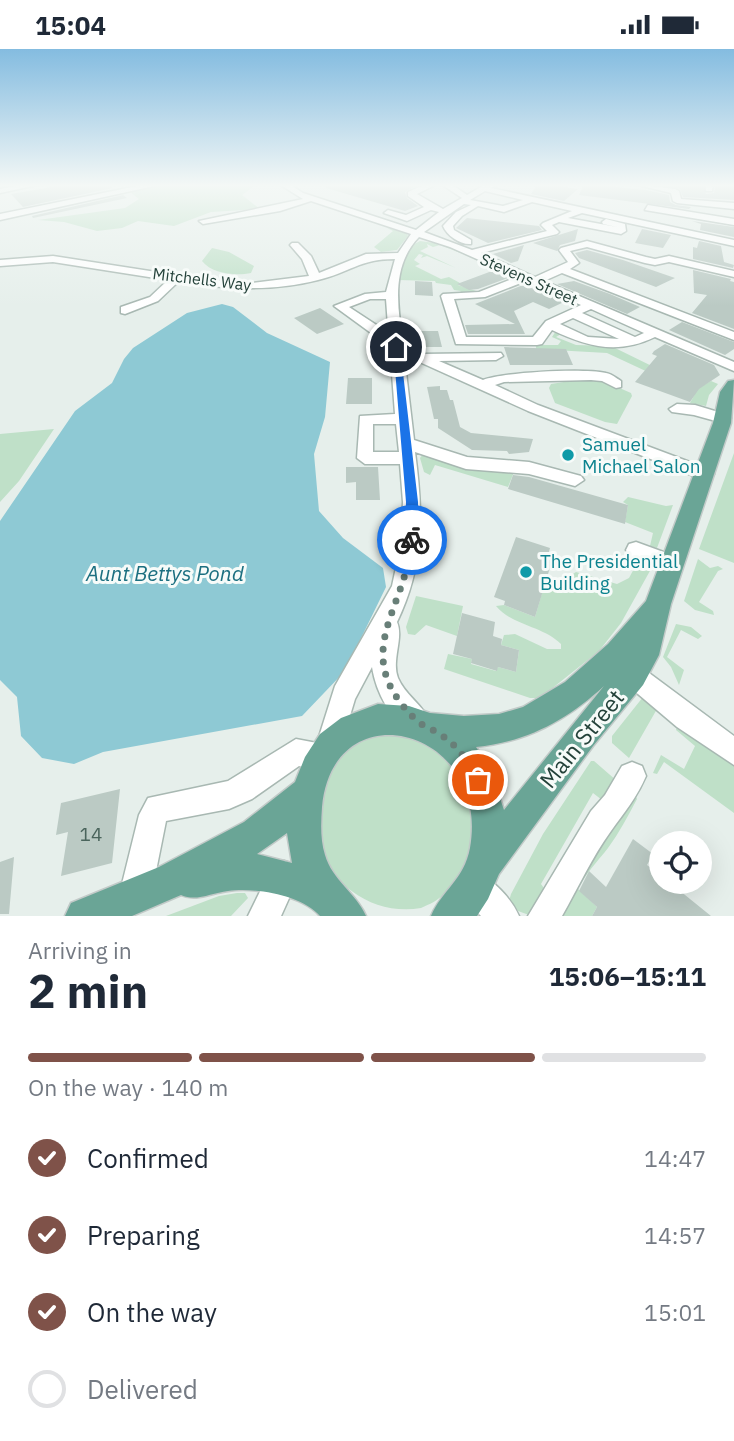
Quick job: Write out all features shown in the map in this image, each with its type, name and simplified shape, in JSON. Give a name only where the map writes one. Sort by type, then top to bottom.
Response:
[{"type":"main road","name":"Main Street","points":[[467,896],[582,735],[633,675],[649,646],[658,604],[728,416],[729,392],[734,385]]},
{"type":"main road","name":"Main Street","points":[[326,753],[344,735],[361,725],[399,719],[470,732],[510,726],[555,709],[611,661],[658,604]]},
{"type":"main road","points":[[424,725],[452,743],[478,780],[488,811],[489,828],[467,896]]},
{"type":"main road","points":[[326,753],[306,794],[303,835],[307,857],[337,906]]},
{"type":"main road","points":[[84,916],[135,896],[229,851],[269,827],[306,794]]},
{"type":"main road","points":[[135,896],[234,871],[257,871],[284,876],[337,906]]},
{"type":"street","name":"Stevens Street","points":[[390,224],[477,252],[530,279],[734,367]]},
{"type":"street","points":[[135,896],[153,815],[158,808],[229,795],[296,752],[326,753],[344,695],[390,613],[407,572],[412,502],[391,295],[394,268],[400,256],[416,233],[428,224]]},
{"type":"street","points":[[452,224],[448,229],[477,252],[554,232],[546,224]]},
{"type":"street","points":[[587,224],[621,231],[621,226],[616,224]]},
{"type":"street","points":[[648,224],[734,243]]},
{"type":"street","points":[[590,305],[548,326],[539,340],[461,341],[447,296],[481,295],[562,269],[574,262],[564,250],[583,244],[655,262],[669,259],[734,274]]},
{"type":"street","points":[[295,245],[307,258],[311,271],[318,277]]},
{"type":"street","name":"Mitchells Way","points":[[0,263],[53,259],[176,278],[252,286],[283,284],[318,277],[367,256],[400,256]]},
{"type":"street","points":[[655,262],[656,266],[681,273],[734,281]]},
{"type":"street","points":[[562,269],[734,337]]},
{"type":"street","points":[[125,310],[154,299],[176,278]]},
{"type":"street","points":[[391,295],[369,296],[340,306],[375,330],[394,330]]},
{"type":"street","points":[[572,313],[635,342]]},
{"type":"street","points":[[548,326],[585,341],[627,345],[654,333]]},
{"type":"street","points":[[396,347],[533,408],[705,474]]},
{"type":"street","points":[[418,357],[496,356]]},
{"type":"street","points":[[483,386],[502,378],[591,376],[605,377],[616,384]]},
{"type":"street","points":[[677,409],[695,409],[728,416]]},
{"type":"street","points":[[404,419],[365,419],[365,458],[407,450],[466,463],[521,467],[575,480]]},
{"type":"street","points":[[636,550],[673,563]]},
{"type":"street","points":[[390,613],[382,662],[383,674],[400,704],[424,725]]},
{"type":"street","points":[[633,675],[734,752]]},
{"type":"street","points":[[544,916],[601,821],[615,805],[632,776]]},
{"type":"street","points":[[264,916],[284,876]]},
{"type":"street","points":[[467,896],[503,916]]},
{"type":"green space","points":[[73,224],[130,224],[122,228],[97,231]]},
{"type":"green space","points":[[387,228],[406,232],[408,236],[397,250],[381,252],[374,247],[393,231]]},
{"type":"green space","points":[[420,241],[442,244],[473,258],[440,245],[433,247],[427,244],[428,247],[420,251],[456,268],[427,256],[421,258],[423,255],[419,254],[414,260],[420,264],[415,266],[441,279],[449,277],[460,283],[458,285],[479,292],[459,293],[461,291],[454,290],[451,285],[435,281],[398,280],[408,252]]},
{"type":"green space","points":[[212,248],[229,252],[254,266],[251,273],[225,273],[212,269],[202,261]]},
{"type":"green space","points":[[556,331],[561,334],[556,337],[576,345],[611,346],[662,371],[704,385],[711,381],[718,384],[709,395],[706,406],[690,403],[695,394],[607,353],[536,349],[536,345],[558,345],[561,341],[552,337]]},
{"type":"green space","points":[[589,378],[601,380],[631,393],[632,396],[617,424],[555,403],[549,388],[551,384]]},
{"type":"green space","points":[[54,429],[19,481],[0,502],[0,434]]},
{"type":"green space","points":[[734,453],[734,563],[699,549]]},
{"type":"green space","points":[[423,454],[514,472],[508,487],[435,465],[430,475],[424,472],[420,458]]},
{"type":"green space","points":[[628,497],[666,506],[673,505],[657,548],[650,546],[653,533],[625,522],[628,505],[623,502]]},
{"type":"green space","points":[[698,559],[710,568],[718,566],[723,569],[718,571],[699,602],[713,611],[714,615],[695,610],[684,601]]},
{"type":"green space","points":[[643,564],[651,569],[621,623],[599,651],[540,698],[530,698],[444,669],[448,654],[472,659],[471,664],[496,671],[498,667],[516,672],[519,650],[501,645],[504,635],[515,634],[547,649],[561,649],[561,644],[554,638],[510,617],[496,606],[504,605],[535,617],[545,583],[554,586],[576,572],[617,584],[629,578],[636,565]]},
{"type":"green space","points":[[416,596],[463,606],[457,636],[426,625],[415,635],[408,634],[406,627]]},
{"type":"green space","points":[[676,624],[691,627],[702,636],[698,639],[681,630],[667,657],[684,670],[679,685],[663,657]]},
{"type":"green space","points":[[643,697],[657,709],[629,758],[612,743],[612,736]]},
{"type":"green space","points":[[677,726],[734,764],[734,813],[664,762],[657,774],[653,773],[661,755],[684,769],[695,746],[676,730]]},
{"type":"green space","points":[[371,735],[414,735],[447,760],[468,791],[473,816],[469,858],[444,894],[421,908],[388,908],[358,896],[335,875],[320,846],[322,795],[328,773],[341,756]]},
{"type":"green space","points":[[591,761],[617,781],[602,800],[593,793],[541,884],[546,891],[529,915],[518,911],[509,901],[511,894],[543,834]]},
{"type":"green space","points":[[635,794],[637,799],[620,830],[578,889],[597,907],[592,916],[559,916],[597,842]]},
{"type":"green space","points":[[245,893],[248,898],[231,916],[166,916],[219,896]]},
{"type":"water","name":"Aunt Bettys Pond","points":[[222,304],[233,307],[267,333],[330,362],[325,417],[314,454],[319,511],[343,538],[383,568],[386,587],[345,671],[302,716],[103,752],[74,764],[42,758],[21,736],[17,697],[0,680],[0,521],[75,411],[112,383],[133,348],[187,313]]},
{"type":"building","points":[[460,224],[525,224],[539,226],[542,230],[488,243],[456,228]]},
{"type":"building","points":[[701,224],[734,227],[734,237],[700,230]]},
{"type":"building","points":[[578,229],[575,241],[560,245],[557,251],[533,243]]},
{"type":"building","points":[[642,229],[671,235],[663,248],[635,243]]},
{"type":"building","points":[[699,241],[721,246],[724,262],[734,265],[733,268],[693,259],[693,247],[697,248]]},
{"type":"building","points":[[524,245],[518,261],[511,263],[493,254]]},
{"type":"building","points":[[587,250],[675,278],[656,287],[579,258],[575,253]]},
{"type":"building","points":[[693,270],[734,282],[734,329],[692,313],[707,295],[694,293]]},
{"type":"building","points":[[492,271],[508,278],[478,289],[469,290],[457,284]]},
{"type":"building","points":[[415,281],[432,282],[433,296],[415,295]]},
{"type":"building","points":[[574,281],[640,307],[627,314],[557,284]]},
{"type":"building","points":[[523,285],[566,301],[549,309],[533,302],[514,311],[525,334],[468,334],[465,325],[515,324],[475,304]]},
{"type":"building","points":[[320,308],[344,324],[317,334],[294,318]]},
{"type":"building","points":[[682,322],[734,342],[734,349],[725,355],[669,330]]},
{"type":"building","points":[[418,331],[438,331],[442,347],[421,347]]},
{"type":"building","points":[[665,344],[714,365],[720,375],[699,389],[690,402],[635,382],[657,356],[652,354],[654,351]]},
{"type":"building","points":[[504,347],[566,349],[573,365],[510,365]]},
{"type":"building","points":[[348,378],[372,378],[372,404],[346,404]]},
{"type":"building","points":[[440,386],[440,390],[447,390],[450,400],[453,400],[460,427],[471,433],[533,439],[529,452],[509,454],[507,451],[472,450],[438,428],[438,419],[434,419],[427,387]]},
{"type":"building","points":[[346,467],[378,467],[380,500],[356,500],[356,482],[346,483]]},
{"type":"building","points":[[513,475],[529,477],[628,505],[625,524],[508,489]]},
{"type":"building","name":"The Presidential Building","points":[[516,537],[550,548],[547,559],[552,561],[535,617],[504,605],[505,601],[494,597]]},
{"type":"building","points":[[462,613],[495,622],[493,636],[502,639],[501,645],[519,650],[516,672],[498,667],[497,671],[471,663],[472,659],[453,654]]},
{"type":"building","points":[[120,789],[112,863],[61,876],[68,832],[56,835],[61,803]]},
{"type":"building","points":[[633,839],[649,851],[649,894],[684,894],[711,916],[592,916],[597,907],[579,891],[589,871],[606,887]]},
{"type":"building","points":[[14,857],[9,914],[0,914],[0,862]]},
{"type":"way so far","points":[[412,540],[407,572],[390,613],[383,651],[383,674],[400,704],[419,723],[452,743],[471,766],[478,780]]},
{"type":"place","name":"Samuel Michael Salon","points":[[568,455]]},
{"type":"place","name":"The Presidential Building","points":[[526,572]]},
{"type":"route","points":[[396,347],[412,502],[412,540]]}]
